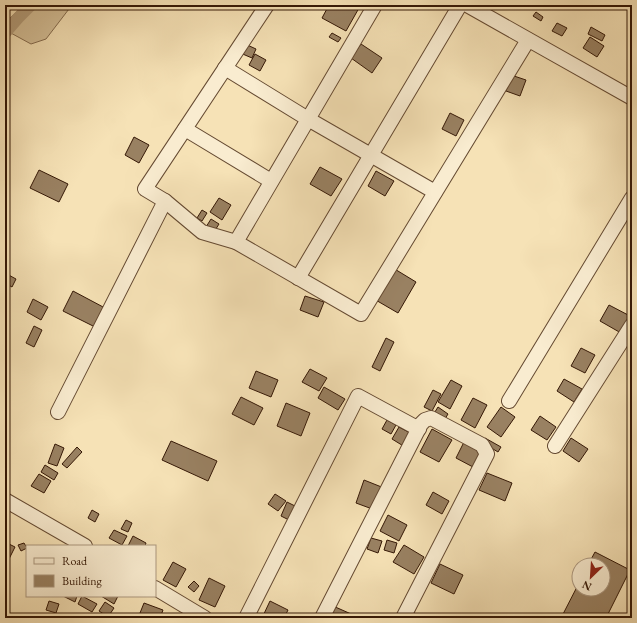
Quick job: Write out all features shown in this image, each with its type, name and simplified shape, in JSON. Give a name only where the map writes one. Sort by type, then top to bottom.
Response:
[{"type":"street","points":[[267,5],[145,190],[165,201],[202,232],[236,242],[360,314],[528,40]]},
{"type":"street","points":[[236,242],[375,5]]},
{"type":"street","points":[[298,278],[460,5]]},
{"type":"street","points":[[467,5],[632,98]]},
{"type":"street","points":[[225,68],[308,119],[435,192]]},
{"type":"street","points":[[185,129],[271,181]]},
{"type":"street","points":[[509,401],[632,198]]},
{"type":"street","points":[[58,412],[165,201]]},
{"type":"street","points":[[555,446],[632,325]]},
{"type":"street","points":[[246,618],[358,396],[419,429]]},
{"type":"street","points":[[322,618],[419,429],[425,420],[431,418],[482,445],[487,454],[403,618]]},
{"type":"street","points":[[5,500],[83,545]]},
{"type":"street","points":[[156,589],[206,618]]},
{"type":"shaded area","points":[[24,5],[72,5],[46,39],[31,44],[9,32],[10,18]]},
{"type":"building","points":[[329,5],[354,5],[359,8],[346,31],[322,18]]},
{"type":"building","points":[[536,12],[543,17],[541,21],[533,16]]},
{"type":"building","points":[[557,23],[567,28],[562,36],[552,31]]},
{"type":"building","points":[[591,27],[605,35],[602,41],[588,34]]},
{"type":"building","points":[[332,33],[341,38],[338,42],[329,37]]},
{"type":"building","points":[[590,37],[604,46],[597,57],[583,48]]},
{"type":"building","points":[[243,43],[256,49],[252,58],[238,52]]},
{"type":"building","points":[[361,44],[382,58],[372,73],[351,58]]},
{"type":"building","points":[[255,54],[266,60],[260,71],[249,65]]},
{"type":"building","points":[[511,75],[526,80],[520,96],[506,91]]},
{"type":"building","points":[[450,113],[464,120],[456,136],[442,129]]},
{"type":"building","points":[[134,137],[149,145],[139,163],[125,155]]},
{"type":"building","points":[[320,167],[342,179],[331,196],[310,184]]},
{"type":"building","points":[[39,170],[68,184],[59,202],[30,188]]},
{"type":"building","points":[[376,171],[394,181],[385,196],[368,186]]},
{"type":"building","points":[[219,198],[231,205],[222,220],[210,212]]},
{"type":"building","points":[[202,210],[207,213],[202,221],[197,218]]},
{"type":"building","points":[[211,219],[219,224],[214,232],[206,227]]},
{"type":"building","points":[[393,268],[416,282],[398,313],[374,299]]},
{"type":"building","points":[[5,273],[16,279],[12,287],[5,283]]},
{"type":"building","points":[[73,291],[105,308],[95,327],[63,311]]},
{"type":"building","points":[[305,296],[324,302],[318,317],[300,310]]},
{"type":"building","points":[[33,299],[48,307],[41,320],[27,312]]},
{"type":"building","points":[[609,305],[630,316],[621,333],[600,321]]},
{"type":"building","points":[[34,326],[42,330],[34,347],[26,343]]},
{"type":"building","points":[[386,338],[394,342],[380,371],[372,367]]},
{"type":"building","points":[[581,348],[595,355],[585,373],[571,366]]},
{"type":"building","points":[[310,369],[327,378],[319,391],[302,382]]},
{"type":"building","points":[[256,371],[278,380],[271,397],[249,388]]},
{"type":"building","points":[[564,379],[582,389],[574,402],[557,391]]},
{"type":"building","points":[[451,380],[462,386],[450,409],[438,402]]},
{"type":"building","points":[[324,387],[345,399],[338,410],[318,398]]},
{"type":"building","points":[[433,390],[441,394],[432,411],[424,407]]},
{"type":"building","points":[[241,397],[263,408],[254,425],[232,414]]},
{"type":"building","points":[[473,398],[487,405],[475,428],[461,420]]},
{"type":"building","points":[[286,403],[310,413],[301,436],[277,426]]},
{"type":"building","points":[[438,407],[448,414],[443,422],[433,415]]},
{"type":"building","points":[[501,407],[515,417],[501,437],[487,427]]},
{"type":"building","points":[[540,416],[556,427],[547,440],[531,430]]},
{"type":"building","points":[[387,420],[396,425],[391,434],[382,429]]},
{"type":"building","points":[[399,427],[412,434],[405,447],[392,439]]},
{"type":"building","points":[[432,429],[452,440],[439,462],[420,452]]},
{"type":"building","points":[[485,438],[501,447],[498,452],[483,443]]},
{"type":"building","points":[[571,438],[588,449],[579,462],[563,451]]},
{"type":"building","points":[[171,441],[217,461],[208,481],[162,460]]},
{"type":"building","points":[[464,442],[482,452],[473,467],[456,458]]},
{"type":"building","points":[[55,444],[64,448],[57,466],[48,463]]},
{"type":"building","points":[[77,447],[82,452],[67,468],[62,464]]},
{"type":"building","points":[[45,465],[58,473],[54,480],[41,472]]},
{"type":"building","points":[[487,473],[512,483],[505,501],[479,490]]},
{"type":"building","points":[[39,474],[51,481],[44,493],[31,486]]},
{"type":"building","points":[[364,480],[384,488],[375,510],[356,503]]},
{"type":"building","points":[[433,492],[449,501],[442,514],[426,505]]},
{"type":"building","points":[[275,494],[286,501],[278,511],[268,504]]},
{"type":"building","points":[[287,502],[297,507],[291,521],[281,516]]},
{"type":"building","points":[[92,510],[99,514],[95,522],[88,518]]},
{"type":"building","points":[[388,515],[407,525],[399,541],[380,531]]},
{"type":"building","points":[[126,520],[132,523],[128,532],[121,529]]},
{"type":"building","points":[[114,530],[127,536],[122,545],[109,538]]},
{"type":"building","points":[[133,536],[146,543],[145,545],[128,545]]},
{"type":"building","points":[[371,538],[382,541],[378,553],[367,549]]},
{"type":"building","points":[[387,540],[397,543],[394,553],[384,550]]},
{"type":"building","points":[[5,542],[15,547],[6,565],[5,564]]},
{"type":"building","points":[[24,543],[26,548],[21,551],[18,545]]},
{"type":"building","points":[[404,545],[424,557],[414,574],[393,562]]},
{"type":"building","points":[[595,552],[605,557],[592,557]]},
{"type":"building","points":[[611,560],[630,570],[606,618],[561,618],[572,597],[611,597]]},
{"type":"building","points":[[173,562],[186,569],[176,587],[163,580]]},
{"type":"building","points":[[440,564],[463,575],[454,594],[431,583]]},
{"type":"building","points":[[209,578],[225,586],[215,607],[199,600]]},
{"type":"building","points":[[194,581],[199,586],[194,592],[188,587]]},
{"type":"building","points":[[65,597],[77,597],[75,602]]},
{"type":"building","points":[[82,597],[84,597],[97,604],[92,612],[78,604]]},
{"type":"building","points":[[103,597],[118,597],[114,604]]},
{"type":"building","points":[[49,601],[59,604],[56,613],[46,610]]},
{"type":"building","points":[[270,601],[288,610],[284,618],[262,618]]},
{"type":"building","points":[[105,602],[114,608],[108,617],[99,611]]},
{"type":"building","points":[[144,603],[163,610],[160,618],[138,618]]},
{"type":"building","points":[[333,606],[358,617],[328,618]]},
{"type":"waterway","points":[[5,33],[31,5]]}]
